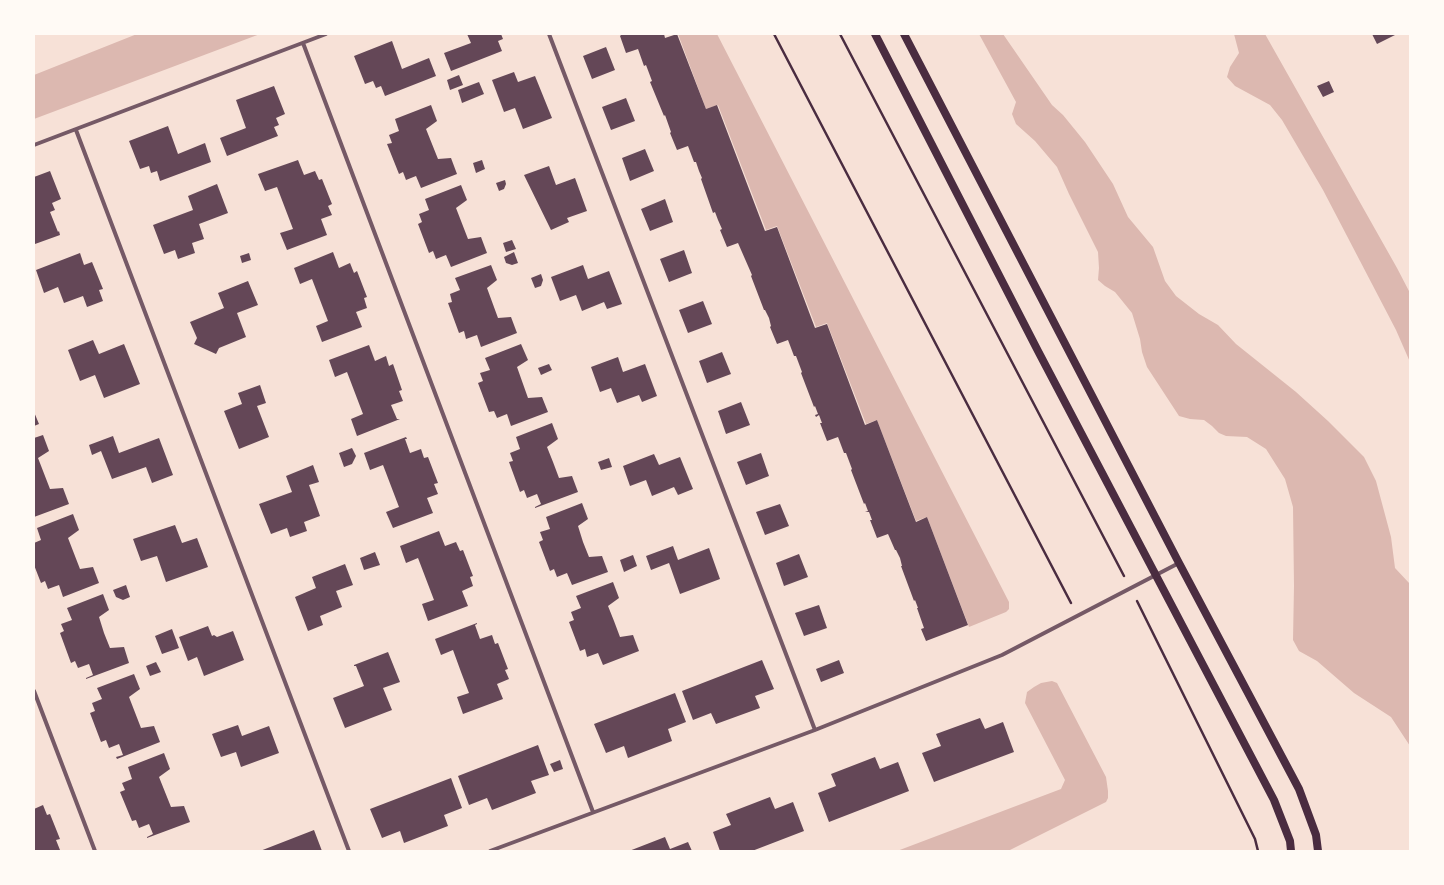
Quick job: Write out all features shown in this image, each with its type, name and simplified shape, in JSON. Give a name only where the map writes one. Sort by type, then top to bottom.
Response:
[{"type":"main road","points":[[875,34],[1155,576],[1274,800],[1290,841],[1291,851]]},
{"type":"main road","points":[[904,34],[1179,563],[1299,789],[1316,835],[1318,851]]},
{"type":"street","points":[[34,146],[326,34]]},
{"type":"street","points":[[549,34],[816,730]]},
{"type":"street","points":[[303,43],[593,812]]},
{"type":"street","points":[[76,130],[349,851]]},
{"type":"street","points":[[490,851],[816,730],[1002,655],[1179,563]]},
{"type":"street","points":[[34,690],[94,851]]},
{"type":"path","points":[[774,34],[1077,616]]},
{"type":"path","points":[[840,34],[1130,588],[1255,839],[1258,851]]},
{"type":"shaded area","points":[[137,34],[260,34],[34,119],[34,75]]},
{"type":"shaded area","points":[[678,34],[717,34],[1009,602],[1009,609],[1006,612],[969,627],[927,517],[916,521],[877,420],[866,424],[827,323],[816,327],[777,226],[766,230],[718,105],[706,109]]},
{"type":"shaded area","points":[[979,34],[1003,34],[1052,105],[1063,115],[1085,142],[1113,184],[1128,217],[1153,247],[1165,281],[1176,296],[1199,314],[1218,325],[1236,344],[1296,392],[1364,457],[1376,481],[1391,537],[1395,568],[1410,584],[1410,746],[1391,717],[1354,693],[1317,661],[1299,651],[1293,640],[1293,507],[1285,479],[1266,449],[1247,437],[1226,436],[1219,433],[1204,420],[1190,419],[1179,416],[1147,367],[1132,313],[1115,292],[1098,280],[1098,252],[1057,167],[1035,141],[1016,124],[1012,114],[1016,102]]},
{"type":"shaded area","points":[[1234,34],[1265,34],[1397,268],[1410,293],[1410,362],[1396,330],[1323,190],[1282,120],[1270,105],[1235,86],[1227,77],[1230,67],[1239,53]]},
{"type":"shaded area","points":[[1052,681],[1057,683],[1106,777],[1108,798],[1106,802],[1008,851],[897,851],[1061,789],[1065,780],[1025,703],[1027,692],[1041,683]]},
{"type":"building","points":[[467,34],[501,34],[503,39],[498,41],[502,51],[451,71],[444,53],[471,43]]},
{"type":"building","points":[[621,34],[664,34],[665,38],[677,34],[706,109],[717,105],[765,231],[777,227],[815,328],[827,324],[865,425],[877,420],[916,522],[927,517],[968,625],[926,641],[921,629],[924,628],[918,608],[901,566],[900,558],[888,534],[877,538],[870,520],[872,520],[869,512],[865,512],[868,511],[851,470],[852,469],[846,453],[844,453],[838,437],[827,441],[820,423],[822,423],[819,415],[816,417],[815,415],[818,414],[801,373],[802,372],[796,356],[794,356],[788,340],[777,344],[770,327],[769,318],[764,310],[751,276],[752,275],[738,243],[727,247],[715,212],[713,213],[696,162],[694,162],[688,146],[677,150],[665,115],[664,116],[650,82],[652,81],[646,65],[644,66],[638,49],[626,53],[620,36]]},
{"type":"building","points":[[1372,34],[1397,34],[1377,44]]},
{"type":"building","points":[[392,41],[402,69],[429,58],[436,76],[385,96],[381,86],[376,88],[373,81],[365,84],[354,56]]},
{"type":"building","points":[[606,47],[615,70],[592,79],[583,56]]},
{"type":"building","points":[[514,72],[518,82],[535,76],[552,118],[523,129],[515,108],[504,112],[492,80]]},
{"type":"building","points":[[459,75],[463,85],[450,90],[447,80]]},
{"type":"building","points":[[1329,81],[1334,92],[1323,97],[1317,86]]},
{"type":"building","points":[[479,82],[484,94],[462,103],[458,90]]},
{"type":"building","points":[[274,86],[285,114],[276,118],[279,125],[274,127],[278,136],[227,156],[220,138],[246,128],[236,100]]},
{"type":"building","points":[[626,98],[635,121],[611,130],[602,107]]},
{"type":"building","points":[[431,105],[437,121],[426,129],[438,159],[451,158],[457,174],[421,188],[416,176],[406,180],[403,172],[399,174],[387,144],[392,143],[389,135],[399,131],[395,119]]},
{"type":"building","points":[[168,126],[178,154],[205,143],[211,162],[160,181],[157,171],[151,173],[149,166],[140,169],[129,141]]},
{"type":"building","points":[[645,149],[654,171],[630,181],[622,158]]},
{"type":"building","points":[[298,160],[304,175],[315,171],[319,180],[322,179],[332,204],[328,206],[332,215],[321,219],[327,235],[287,250],[280,233],[293,229],[277,187],[265,191],[258,174]]},
{"type":"building","points":[[482,160],[485,169],[476,173],[473,163]]},
{"type":"building","points":[[549,166],[556,185],[575,178],[587,211],[567,218],[569,222],[551,230],[524,175]]},
{"type":"building","points":[[50,171],[61,199],[52,203],[55,210],[50,212],[60,235],[35,244],[34,177]]},
{"type":"building","points":[[505,180],[506,184],[504,189],[499,191],[496,183]]},
{"type":"building","points":[[217,184],[228,213],[199,224],[204,239],[192,243],[195,253],[178,259],[175,250],[164,254],[153,225],[193,210],[188,196]]},
{"type":"building","points":[[461,185],[467,200],[456,208],[468,239],[481,237],[487,253],[451,267],[446,255],[436,259],[433,251],[429,253],[418,224],[422,222],[419,214],[429,210],[425,199]]},
{"type":"building","points":[[665,199],[673,222],[650,231],[641,209]]},
{"type":"building","points":[[512,240],[516,249],[506,252],[503,243]]},
{"type":"building","points":[[684,250],[692,273],[669,282],[660,259]]},
{"type":"building","points":[[333,252],[339,268],[350,263],[354,273],[357,271],[367,297],[364,298],[367,308],[356,312],[362,327],[322,342],[316,326],[328,321],[312,279],[300,284],[294,268]]},
{"type":"building","points":[[514,252],[518,263],[512,265],[506,263],[504,257]]},
{"type":"building","points":[[80,253],[84,265],[92,262],[103,289],[99,290],[103,301],[87,307],[83,296],[64,303],[58,287],[44,293],[36,270]]},
{"type":"building","points":[[249,253],[251,260],[242,263],[240,256]]},
{"type":"building","points":[[491,265],[497,280],[487,288],[498,318],[511,317],[517,333],[481,347],[477,335],[466,339],[464,331],[459,333],[448,303],[452,302],[450,294],[460,290],[455,278]]},
{"type":"building","points":[[583,265],[588,279],[609,271],[622,304],[607,309],[604,302],[582,311],[576,295],[560,301],[551,277]]},
{"type":"building","points":[[541,274],[543,280],[541,286],[535,288],[531,278]]},
{"type":"building","points":[[248,281],[258,305],[237,313],[246,337],[219,348],[216,354],[194,344],[197,338],[190,322],[224,308],[218,293]]},
{"type":"building","points":[[703,301],[712,324],[688,333],[679,310]]},
{"type":"building","points":[[93,340],[99,354],[124,344],[140,384],[104,398],[95,375],[80,381],[68,350]]},
{"type":"building","points":[[521,344],[528,360],[517,367],[528,398],[542,397],[548,412],[511,426],[507,414],[497,418],[494,411],[489,412],[478,383],[483,381],[480,373],[490,370],[485,358]]},
{"type":"building","points":[[369,345],[375,361],[386,356],[389,366],[393,364],[402,390],[399,391],[403,401],[391,405],[397,419],[400,419],[357,436],[351,419],[363,414],[347,372],[335,377],[329,360]]},
{"type":"building","points":[[722,352],[731,374],[707,383],[699,361]]},
{"type":"building","points":[[618,357],[623,372],[645,364],[657,396],[642,402],[639,395],[617,403],[611,388],[600,392],[591,367]]},
{"type":"building","points":[[549,364],[552,370],[541,375],[538,368]]},
{"type":"building","points":[[260,385],[266,403],[257,406],[269,437],[239,449],[224,411],[242,404],[238,393]]},
{"type":"building","points":[[741,402],[750,425],[726,434],[718,411]]},
{"type":"building","points":[[34,412],[39,424],[34,426]]},
{"type":"building","points":[[552,423],[558,439],[547,447],[559,478],[572,476],[578,492],[535,508],[541,504],[537,494],[527,498],[524,490],[520,492],[509,462],[513,461],[510,453],[520,449],[516,437]]},
{"type":"building","points":[[43,435],[49,451],[38,458],[50,489],[63,488],[69,504],[34,517],[34,438]]},
{"type":"building","points":[[113,436],[119,453],[159,438],[173,475],[152,483],[146,467],[112,479],[101,451],[92,455],[89,445]]},
{"type":"building","points":[[406,437],[407,439],[405,439],[410,453],[421,449],[424,458],[428,457],[438,483],[434,484],[438,494],[427,498],[433,513],[393,528],[386,512],[399,507],[383,465],[370,470],[364,453]]},
{"type":"building","points":[[352,448],[356,456],[352,464],[344,467],[339,453]]},
{"type":"building","points":[[761,453],[769,476],[746,485],[737,462]]},
{"type":"building","points":[[654,454],[659,465],[680,457],[693,489],[678,495],[674,487],[652,496],[646,480],[630,486],[623,466]]},
{"type":"building","points":[[609,458],[612,467],[601,470],[598,462]]},
{"type":"building","points":[[313,465],[319,482],[309,485],[320,516],[304,522],[307,531],[290,537],[287,528],[271,534],[259,504],[292,492],[286,476]]},
{"type":"building","points":[[582,503],[588,519],[578,526],[583,542],[589,557],[602,556],[608,572],[572,585],[567,573],[557,577],[554,569],[550,571],[539,542],[543,540],[540,532],[550,529],[546,517]]},
{"type":"building","points":[[780,504],[789,526],[765,535],[756,512]]},
{"type":"building","points":[[73,514],[79,530],[68,538],[80,569],[93,567],[99,583],[63,597],[59,585],[48,589],[45,581],[41,583],[34,565],[34,543],[41,540],[37,528]]},
{"type":"building","points":[[175,525],[182,543],[197,538],[208,567],[166,582],[157,556],[141,561],[133,539]]},
{"type":"building","points":[[439,531],[445,546],[456,542],[460,551],[463,550],[473,576],[470,577],[473,586],[462,591],[468,606],[428,621],[422,604],[434,600],[418,558],[406,563],[400,546]]},
{"type":"building","points":[[673,546],[678,560],[709,548],[720,579],[680,594],[669,563],[651,570],[646,556]]},
{"type":"building","points":[[375,552],[380,565],[364,570],[360,558]]},
{"type":"building","points":[[799,554],[808,577],[784,586],[776,563]]},
{"type":"building","points":[[633,555],[637,566],[624,572],[620,560]]},
{"type":"building","points":[[345,564],[353,585],[336,591],[342,607],[320,616],[323,625],[308,631],[295,597],[316,588],[312,577]]},
{"type":"building","points":[[613,582],[619,598],[608,606],[620,637],[633,635],[639,651],[603,665],[598,653],[587,657],[585,649],[580,651],[569,622],[574,620],[571,612],[581,608],[576,596]]},
{"type":"building","points":[[126,585],[130,597],[123,600],[116,597],[113,590]]},
{"type":"building","points":[[103,594],[109,610],[99,617],[104,633],[110,648],[124,647],[129,663],[86,679],[93,675],[89,664],[78,668],[75,661],[71,663],[60,633],[64,631],[61,624],[72,620],[67,608]]},
{"type":"building","points":[[819,605],[827,628],[804,636],[795,613]]},
{"type":"building","points":[[477,623],[475,625],[480,639],[492,635],[495,644],[498,643],[508,669],[505,670],[509,679],[497,684],[503,699],[463,714],[457,697],[469,693],[453,650],[441,655],[435,639]]},
{"type":"building","points":[[208,626],[212,636],[214,635],[217,637],[233,631],[244,660],[204,676],[197,657],[188,661],[179,637]]},
{"type":"building","points":[[172,629],[179,648],[162,654],[155,636]]},
{"type":"building","points":[[388,652],[400,682],[383,688],[392,710],[345,728],[333,698],[364,686],[356,666],[354,665]]},
{"type":"building","points":[[762,660],[774,689],[755,696],[760,708],[716,724],[711,713],[693,720],[682,691]]},
{"type":"building","points":[[839,660],[844,673],[821,682],[816,669]]},
{"type":"building","points":[[156,662],[161,672],[150,676],[146,666]]},
{"type":"building","points":[[134,674],[140,689],[129,697],[141,728],[154,726],[160,742],[117,759],[116,757],[123,755],[119,744],[109,748],[106,740],[101,742],[90,713],[95,711],[92,703],[102,699],[97,688]]},
{"type":"building","points":[[675,693],[686,722],[668,729],[672,741],[628,758],[624,746],[606,753],[594,724]]},
{"type":"building","points":[[980,718],[985,729],[1003,722],[1014,752],[934,782],[922,753],[941,746],[936,734]]},
{"type":"building","points":[[238,725],[242,736],[269,726],[279,753],[241,767],[236,752],[221,757],[212,734]]},
{"type":"building","points":[[538,745],[549,775],[531,781],[536,793],[492,810],[487,798],[469,805],[458,776]]},
{"type":"building","points":[[164,753],[170,769],[159,777],[171,807],[184,806],[190,822],[147,838],[153,834],[149,824],[139,828],[136,820],[132,821],[120,792],[125,790],[122,783],[132,779],[128,767]]},
{"type":"building","points":[[875,757],[880,769],[898,762],[909,791],[829,822],[818,793],[836,786],[831,774]]},
{"type":"building","points":[[560,760],[563,769],[554,772],[550,764]]},
{"type":"building","points":[[451,778],[462,808],[444,815],[448,826],[404,843],[400,831],[382,838],[370,809]]},
{"type":"building","points":[[770,797],[775,809],[793,802],[804,831],[752,851],[720,851],[713,832],[731,825],[726,814]]},
{"type":"building","points":[[43,805],[47,815],[50,814],[60,839],[56,840],[60,850],[34,851],[34,809]]},
{"type":"building","points":[[314,830],[322,851],[260,851]]},
{"type":"building","points":[[665,837],[670,849],[688,842],[692,851],[629,851]]}]
